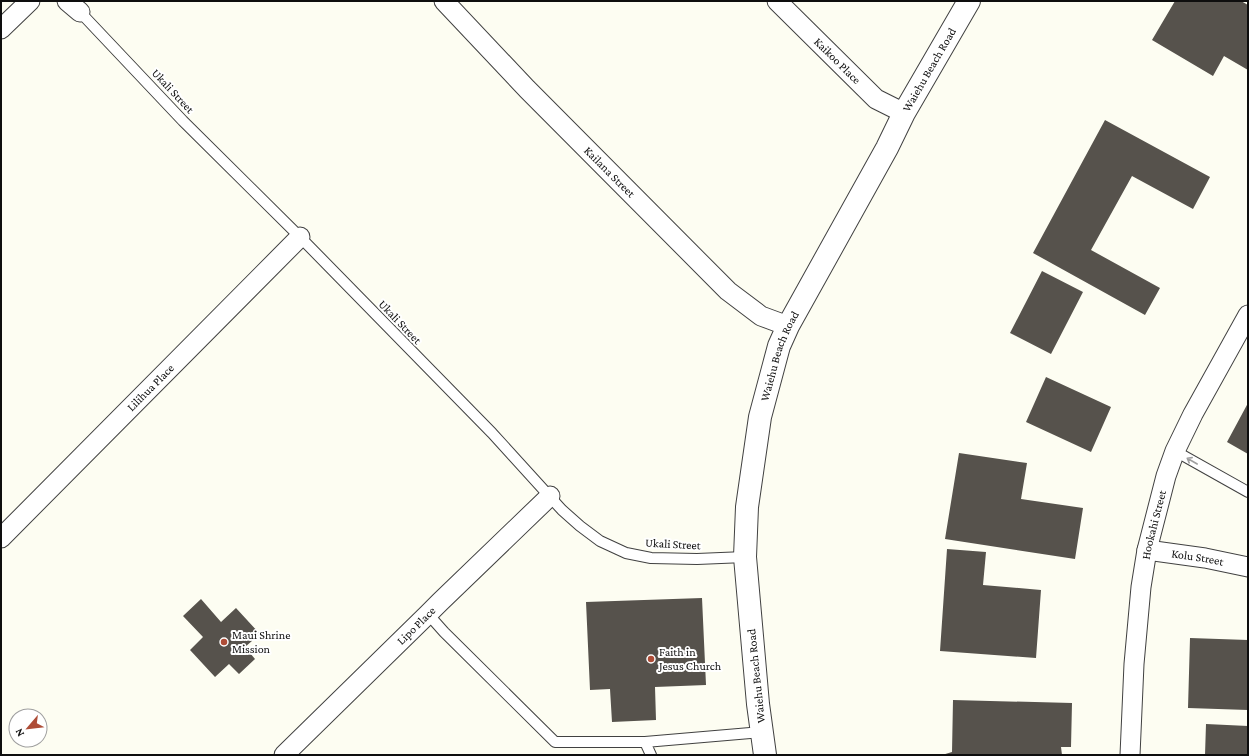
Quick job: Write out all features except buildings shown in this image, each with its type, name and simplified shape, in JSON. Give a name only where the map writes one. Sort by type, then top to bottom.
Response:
[{"type":"street","points":[[1,29],[30,1]]},
{"type":"street","name":"Kailana Street","points":[[444,1],[527,90],[728,292],[760,316],[788,326]]},
{"type":"street","name":"Kaikoo Place","points":[[777,1],[876,99],[904,113]]},
{"type":"street","name":"Waiehu Beach Road","points":[[765,755],[749,612],[745,557],[747,508],[760,417],[779,346],[788,326],[887,148],[904,113],[969,1]]},
{"type":"street","name":"Lilihua Place","points":[[1,538],[300,238]]},
{"type":"street","name":"Hookahi Street","points":[[1130,755],[1134,664],[1141,587],[1147,550],[1166,476],[1175,451],[1193,414],[1248,315]]},
{"type":"street","name":"Lipo Place","points":[[284,755],[550,496]]},
{"type":"street","name":"Kolu Street","points":[[1147,550],[1205,558],[1248,567]]},
{"type":"lane","name":"Ukali Street","points":[[74,6],[183,121],[492,433],[562,510],[600,541],[626,553],[651,558],[697,559],[745,557]]},
{"type":"lane","points":[[1175,451],[1248,492]]},
{"type":"lane","points":[[428,614],[444,632],[555,742],[645,742],[762,732]]},
{"type":"lane","points":[[645,742],[651,755]]},
{"type":"place","name":"Maui Shrine Mission","points":[[224,642]]},
{"type":"place","name":"Faith in Jesus Church","points":[[651,659]]}]
